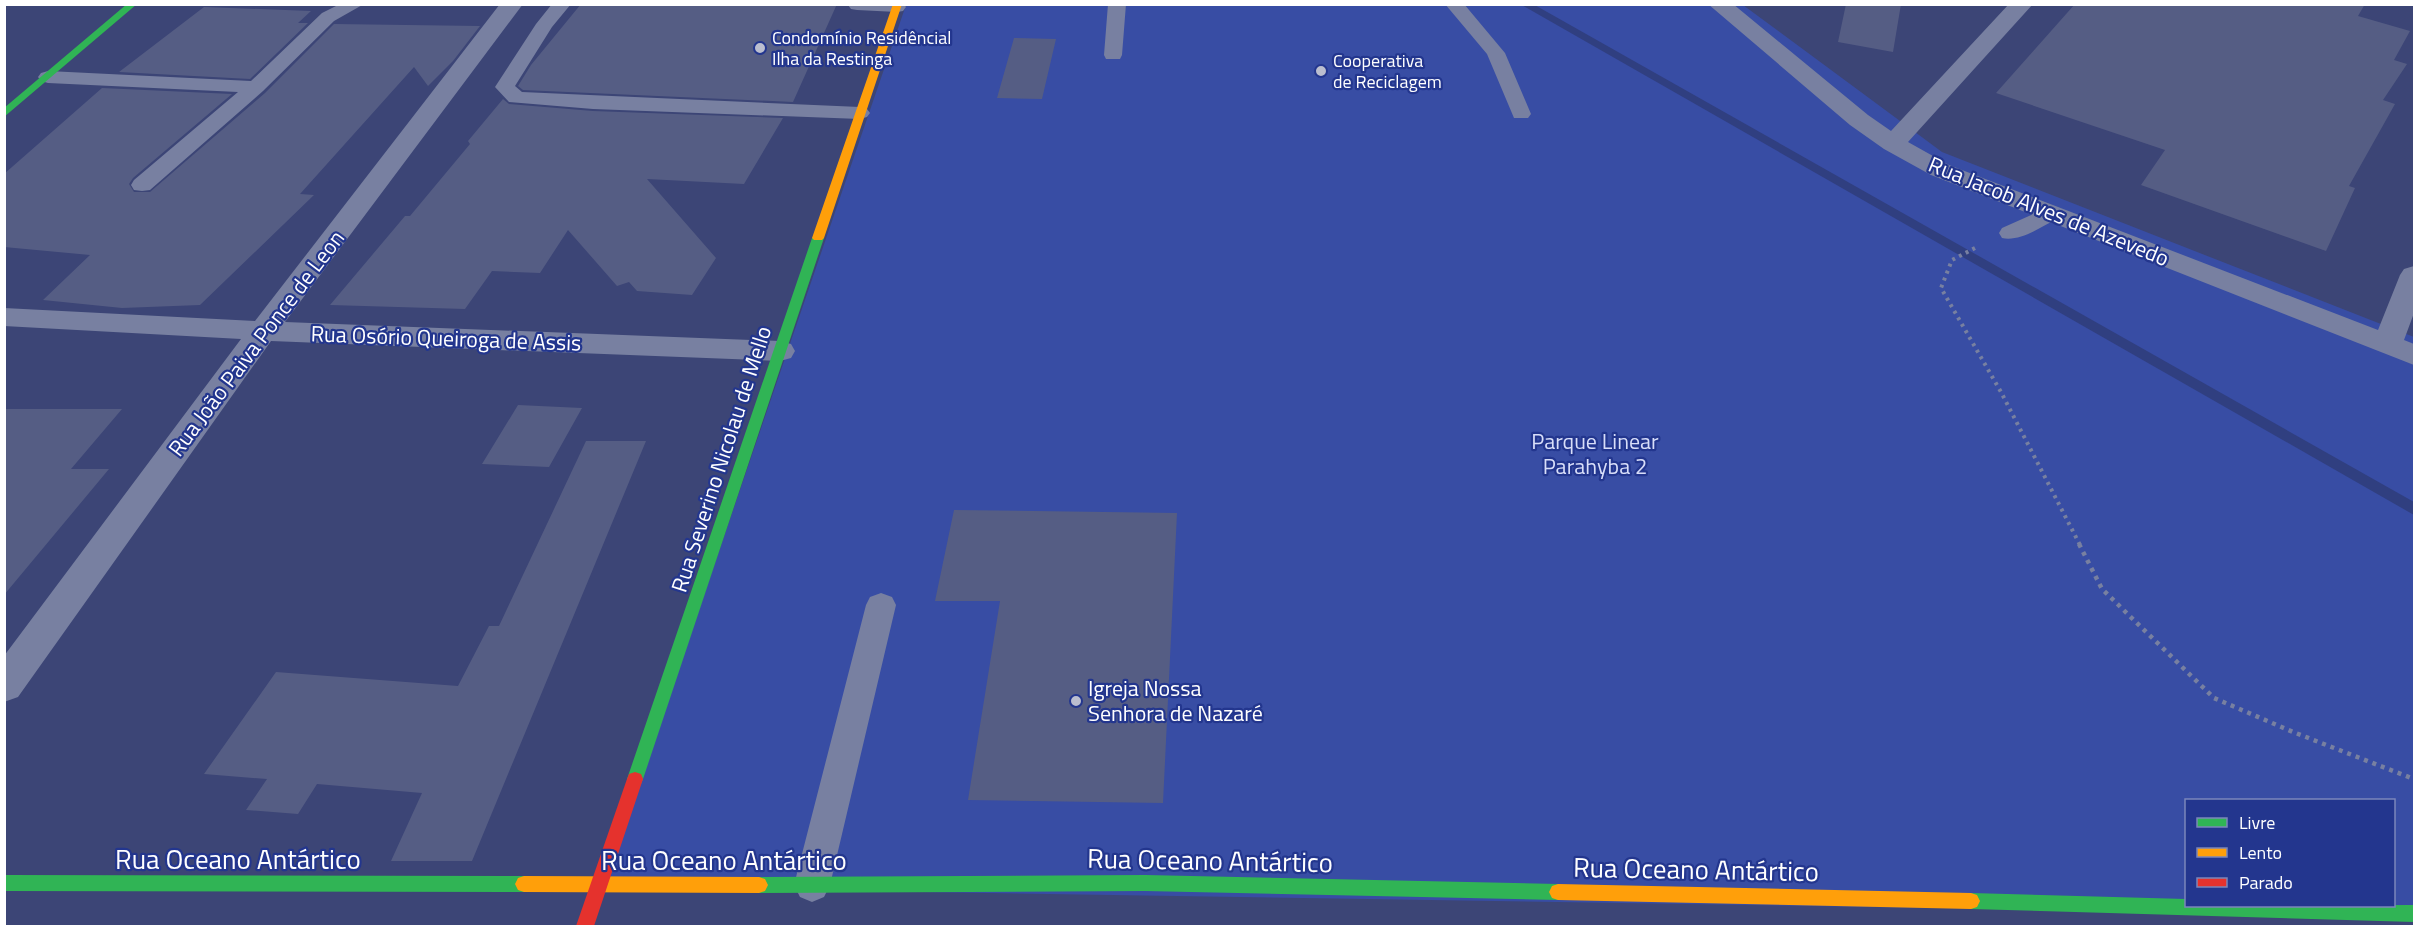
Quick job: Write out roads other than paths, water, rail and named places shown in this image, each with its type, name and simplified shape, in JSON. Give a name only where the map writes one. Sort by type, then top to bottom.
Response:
[{"type":"street","points":[[4,114],[132,4]]},
{"type":"street","name":"Rua João Paiva Ponce de Leon","points":[[4,686],[263,331],[512,4]]},
{"type":"street","name":"Rua Jacob Alves de Azevedo","points":[[1719,4],[1859,120],[1893,144],[1940,170],[2401,350]]},
{"type":"street","points":[[1893,144],[2022,4]]},
{"type":"street","name":"Rua Severino Nicolau de Mello","points":[[585,927],[897,6]]},
{"type":"street","points":[[2401,350],[2415,275]]},
{"type":"street","name":"Rua Osório Queiroga de Assis","points":[[4,317],[263,331],[780,351]]},
{"type":"street","name":"Rua Oceano Antártico","points":[[4,883],[598,885],[1156,883],[2185,906]]},
{"type":"street","name":"Rua Oceano Antártico","points":[[2207,907],[2415,914]]},
{"type":"lane","points":[[142,184],[256,87],[328,17],[355,4]]},
{"type":"lane","points":[[562,4],[545,24],[505,87],[516,98],[860,113]]},
{"type":"lane","points":[[1113,55],[1117,4]]},
{"type":"lane","points":[[1454,4],[1496,53],[1521,114]]},
{"type":"lane","points":[[857,5],[897,6]]},
{"type":"lane","points":[[48,77],[256,87]]},
{"type":"lane","points":[[2010,233],[2050,213]]},
{"type":"lane","points":[[812,885],[880,605]]},
{"type":"waterway","points":[[1525,4],[2414,509]]},
{"type":"place","name":"Condomínio Residêncial Ilha da Restinga","points":[[760,48]]},
{"type":"place","name":"Cooperativa de Reciclagem","points":[[1321,71]]},
{"type":"place","name":"Igreja Nossa Senhora de Nazaré","points":[[1076,701]]},
{"type":"park label","name":"Parque Linear Parahyba 2","points":[[1595,454]]}]
